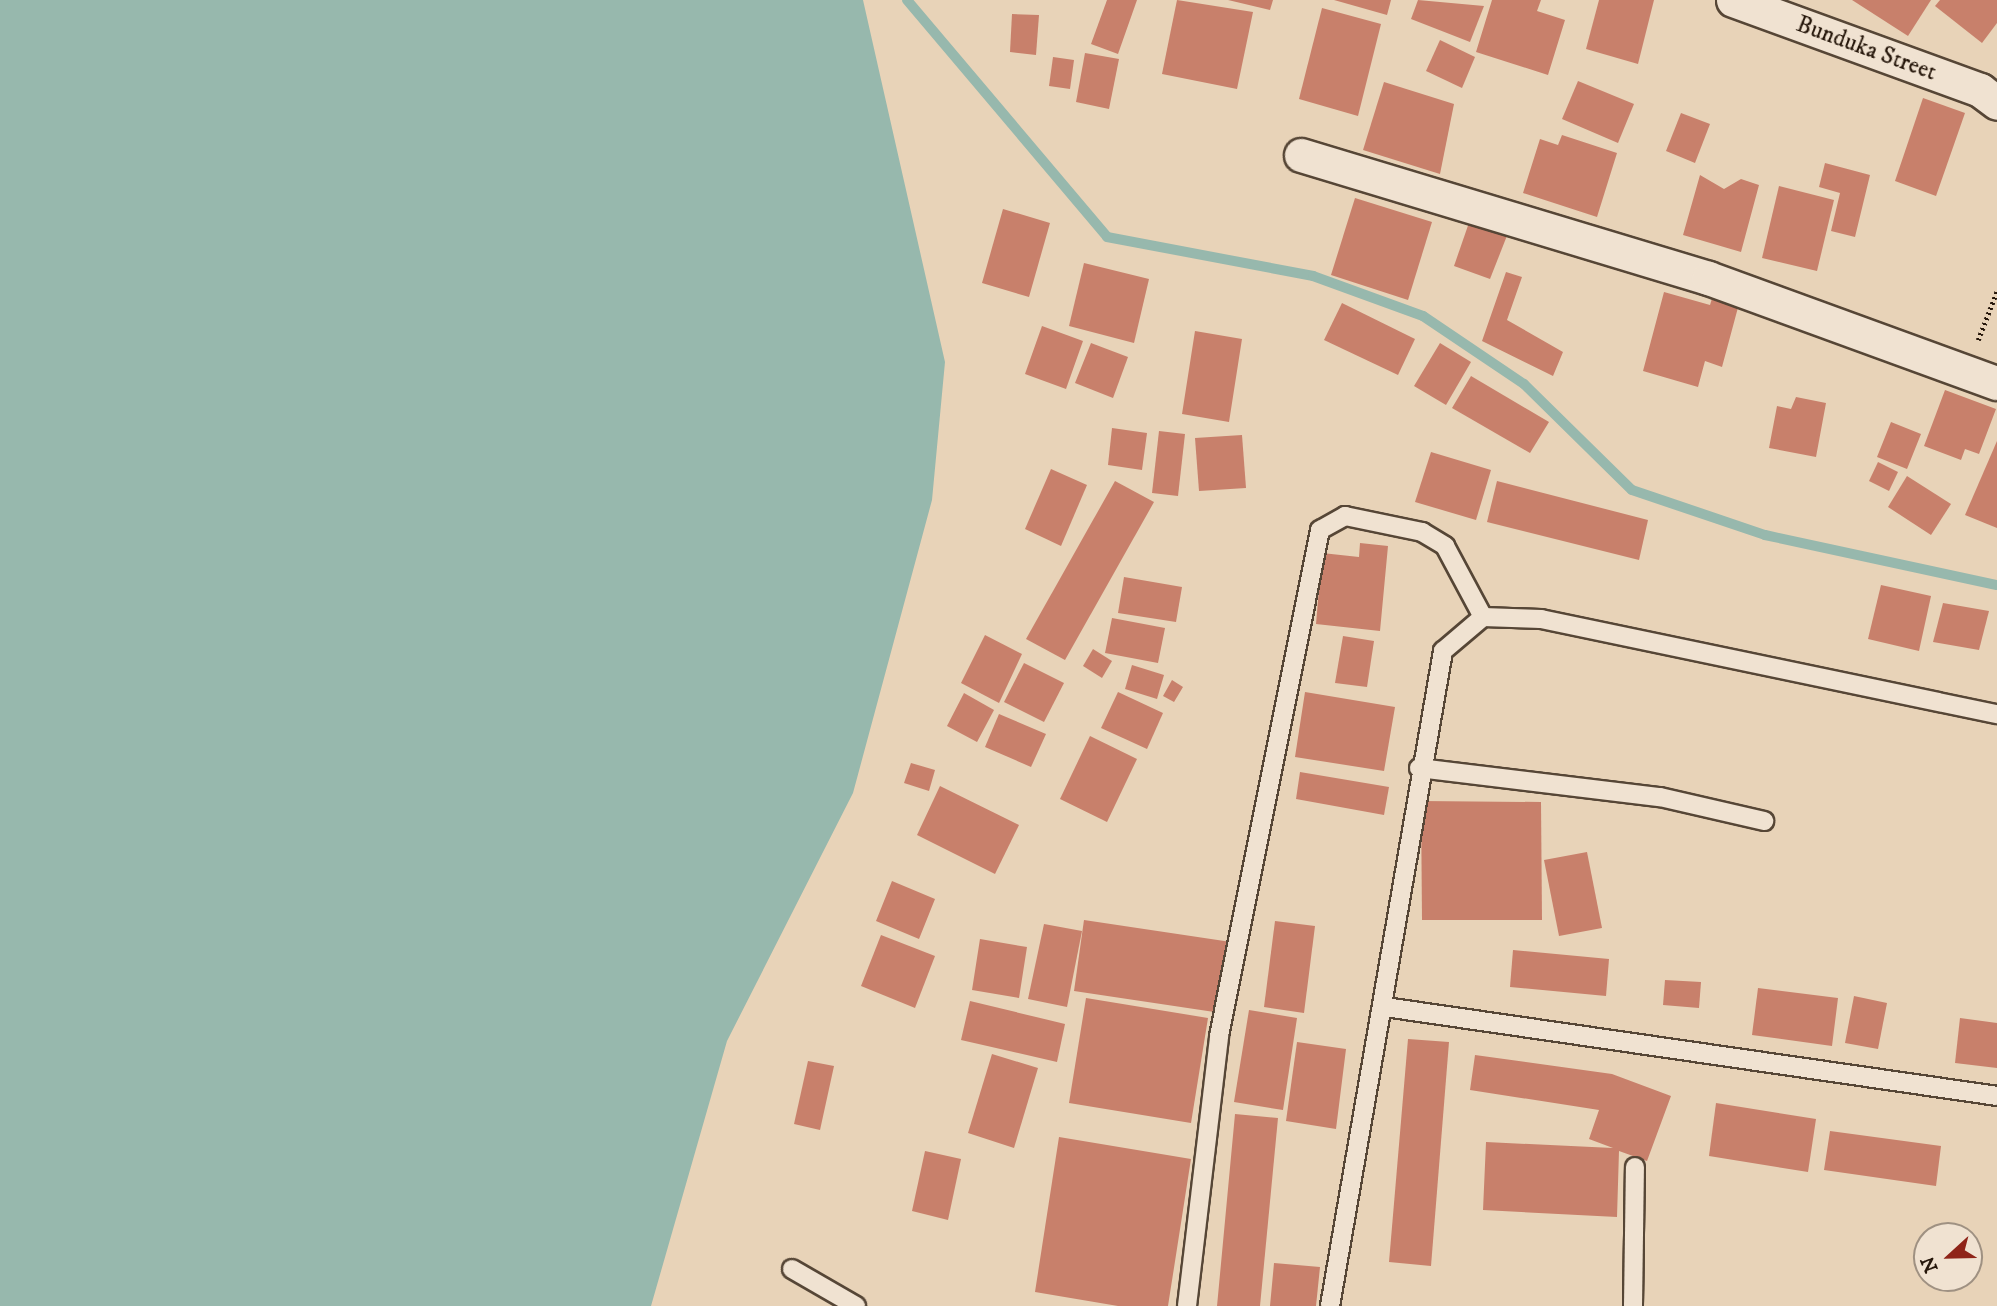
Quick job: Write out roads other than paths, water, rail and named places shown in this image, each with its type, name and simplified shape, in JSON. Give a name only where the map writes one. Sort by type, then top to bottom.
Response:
[{"type":"street","name":"Bunduka Street","points":[[1733,0],[1980,90],[1997,103]]},
{"type":"street","points":[[1301,155],[1707,278],[1963,373],[1997,383]]},
{"type":"lane","points":[[1187,1306],[1219,1036],[1320,530],[1345,516],[1422,533],[1445,546],[1483,617]]},
{"type":"lane","points":[[1330,1306],[1385,1007],[1419,768],[1443,651],[1483,617],[1541,619],[1997,714]]},
{"type":"lane","points":[[1419,768],[1660,797],[1764,821]]},
{"type":"lane","points":[[1385,1007],[1997,1096]]},
{"type":"lane","points":[[1633,1306],[1636,1167]]},
{"type":"lane","points":[[792,1269],[856,1306]]},
{"type":"water","points":[[0,0],[863,0],[945,362],[932,500],[853,793],[727,1041],[651,1306],[0,1306]]},
{"type":"waterway","points":[[907,0],[1107,237],[1313,276],[1423,316],[1524,384],[1632,490],[1765,535],[1997,585]]}]
